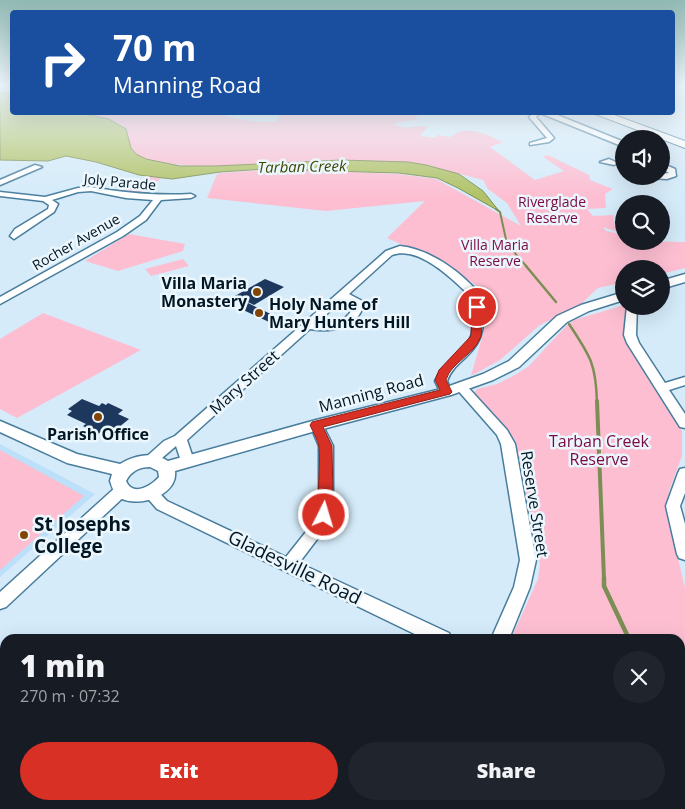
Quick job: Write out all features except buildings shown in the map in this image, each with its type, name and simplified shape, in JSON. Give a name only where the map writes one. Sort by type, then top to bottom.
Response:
[{"type":"highway","points":[[622,122],[685,144]]},
{"type":"highway","points":[[627,122],[685,144]]},
{"type":"street","points":[[526,144],[547,141],[551,138],[536,122]]},
{"type":"street","points":[[566,122],[615,141]]},
{"type":"street","points":[[0,183],[38,167]]},
{"type":"street","name":"Joly Parade","points":[[46,198],[78,190],[159,198],[191,196]]},
{"type":"street","points":[[0,194],[46,198],[54,204],[54,208],[18,231],[14,236]]},
{"type":"street","name":"Rocher Avenue","points":[[0,301],[120,234],[143,218],[159,198]]},
{"type":"street","name":"Mary Street","points":[[150,461],[169,444],[180,439],[389,253],[400,249],[416,253],[443,267],[476,296],[476,336],[469,346],[443,372],[441,380],[453,389]]},
{"type":"street","points":[[670,282],[685,278]]},
{"type":"street","points":[[308,325],[335,327],[348,320],[357,310],[359,302],[342,295]]},
{"type":"street","name":"Manning Road","points":[[166,468],[316,425],[453,389],[488,377],[514,364],[562,319],[585,308],[615,299]]},
{"type":"street","points":[[632,315],[631,338],[685,424]]},
{"type":"street","points":[[662,388],[685,381]]},
{"type":"street","name":"Reserve Street","points":[[453,389],[502,433],[508,444],[528,560],[522,586],[502,634]]},
{"type":"street","points":[[289,564],[318,526],[324,515],[326,500],[326,446],[316,425]]},
{"type":"street","points":[[0,426],[73,459],[123,471]]},
{"type":"street","points":[[180,439],[187,461]]},
{"type":"street","points":[[150,461],[159,463],[166,468],[167,477],[165,482],[150,493],[134,495],[122,490],[118,481],[123,471],[138,462],[150,461]]},
{"type":"street","points":[[685,473],[674,506],[685,554]]},
{"type":"street","points":[[0,602],[122,490]]},
{"type":"street","name":"Gladesville Road","points":[[150,493],[162,505],[433,634]]},
{"type":"shaded area","name":"St Josephs College","points":[[0,444],[95,494],[0,577]]},
{"type":"green space","points":[[115,122],[403,122],[393,124],[404,127],[427,127],[420,136],[435,138],[437,135],[451,137],[463,131],[477,132],[503,142],[490,147],[535,180],[564,171],[543,157],[548,155],[589,175],[590,180],[613,189],[605,194],[606,208],[587,209],[593,216],[613,215],[615,231],[603,227],[606,231],[615,233],[615,250],[670,250],[670,242],[685,242],[685,268],[670,272],[670,260],[615,260],[615,284],[598,288],[581,304],[540,325],[500,360],[471,376],[494,295],[414,250],[387,238],[425,201],[326,211],[207,198],[217,174],[221,173],[265,170],[398,174],[436,179],[521,226],[507,203],[488,189],[483,180],[426,165],[341,160],[201,167],[164,163],[145,159],[136,154],[131,148],[126,129]]},
{"type":"green space","points":[[148,177],[162,178],[141,194],[123,191]]},
{"type":"green space","points":[[129,234],[185,244],[183,251],[118,271],[85,261]]},
{"type":"green space","points":[[183,259],[189,266],[151,276],[145,269]]},
{"type":"green space","name":"Tarban Creek Reserve","points":[[615,308],[615,315],[627,315],[625,339],[682,431],[682,456],[669,491],[667,512],[685,588],[685,634],[513,634],[538,579],[540,565],[515,440],[474,393],[477,389],[497,384],[529,366],[566,326],[574,320]]},
{"type":"green space","points":[[43,313],[141,350],[17,418],[0,409],[0,339]]},
{"type":"green space","name":"St Josephs College","points":[[0,450],[84,496],[0,570]]},
{"type":"water","points":[[0,122],[114,122],[126,129],[131,148],[136,154],[146,159],[180,166],[341,160],[408,162],[459,174],[483,191],[499,211],[437,178],[399,173],[265,169],[220,172],[172,179],[139,175],[96,162],[66,156],[48,161],[0,160]]},
{"type":"waterway","name":"Tarban Creek","points":[[496,209],[500,212],[507,244],[527,267]]},
{"type":"waterway","name":"Tarban Creek","points":[[526,266],[556,302]]},
{"type":"waterway","name":"Tarban Creek","points":[[569,324],[587,353],[593,369],[597,403]]},
{"type":"waterway","name":"Tarban Creek","points":[[597,401],[604,579]]},
{"type":"waterway","name":"Tarban Creek","points":[[604,579],[604,586],[627,634]]},
{"type":"place","name":"Villa Maria Monastery","points":[[257,292]]},
{"type":"place","name":"Holy Name of Mary Hunters Hill","points":[[259,313]]},
{"type":"place","name":"Parish Office","points":[[98,417]]},
{"type":"place","name":"St Josephs College","points":[[24,535]]},
{"type":"route","points":[[324,515],[326,500],[326,446],[316,425],[446,392],[441,380],[443,372],[469,346],[476,336],[477,307]]},
{"type":"park label","name":"Riverglade Reserve","points":[[552,210]]},
{"type":"park label","name":"Villa Maria Reserve","points":[[495,254]]}]
